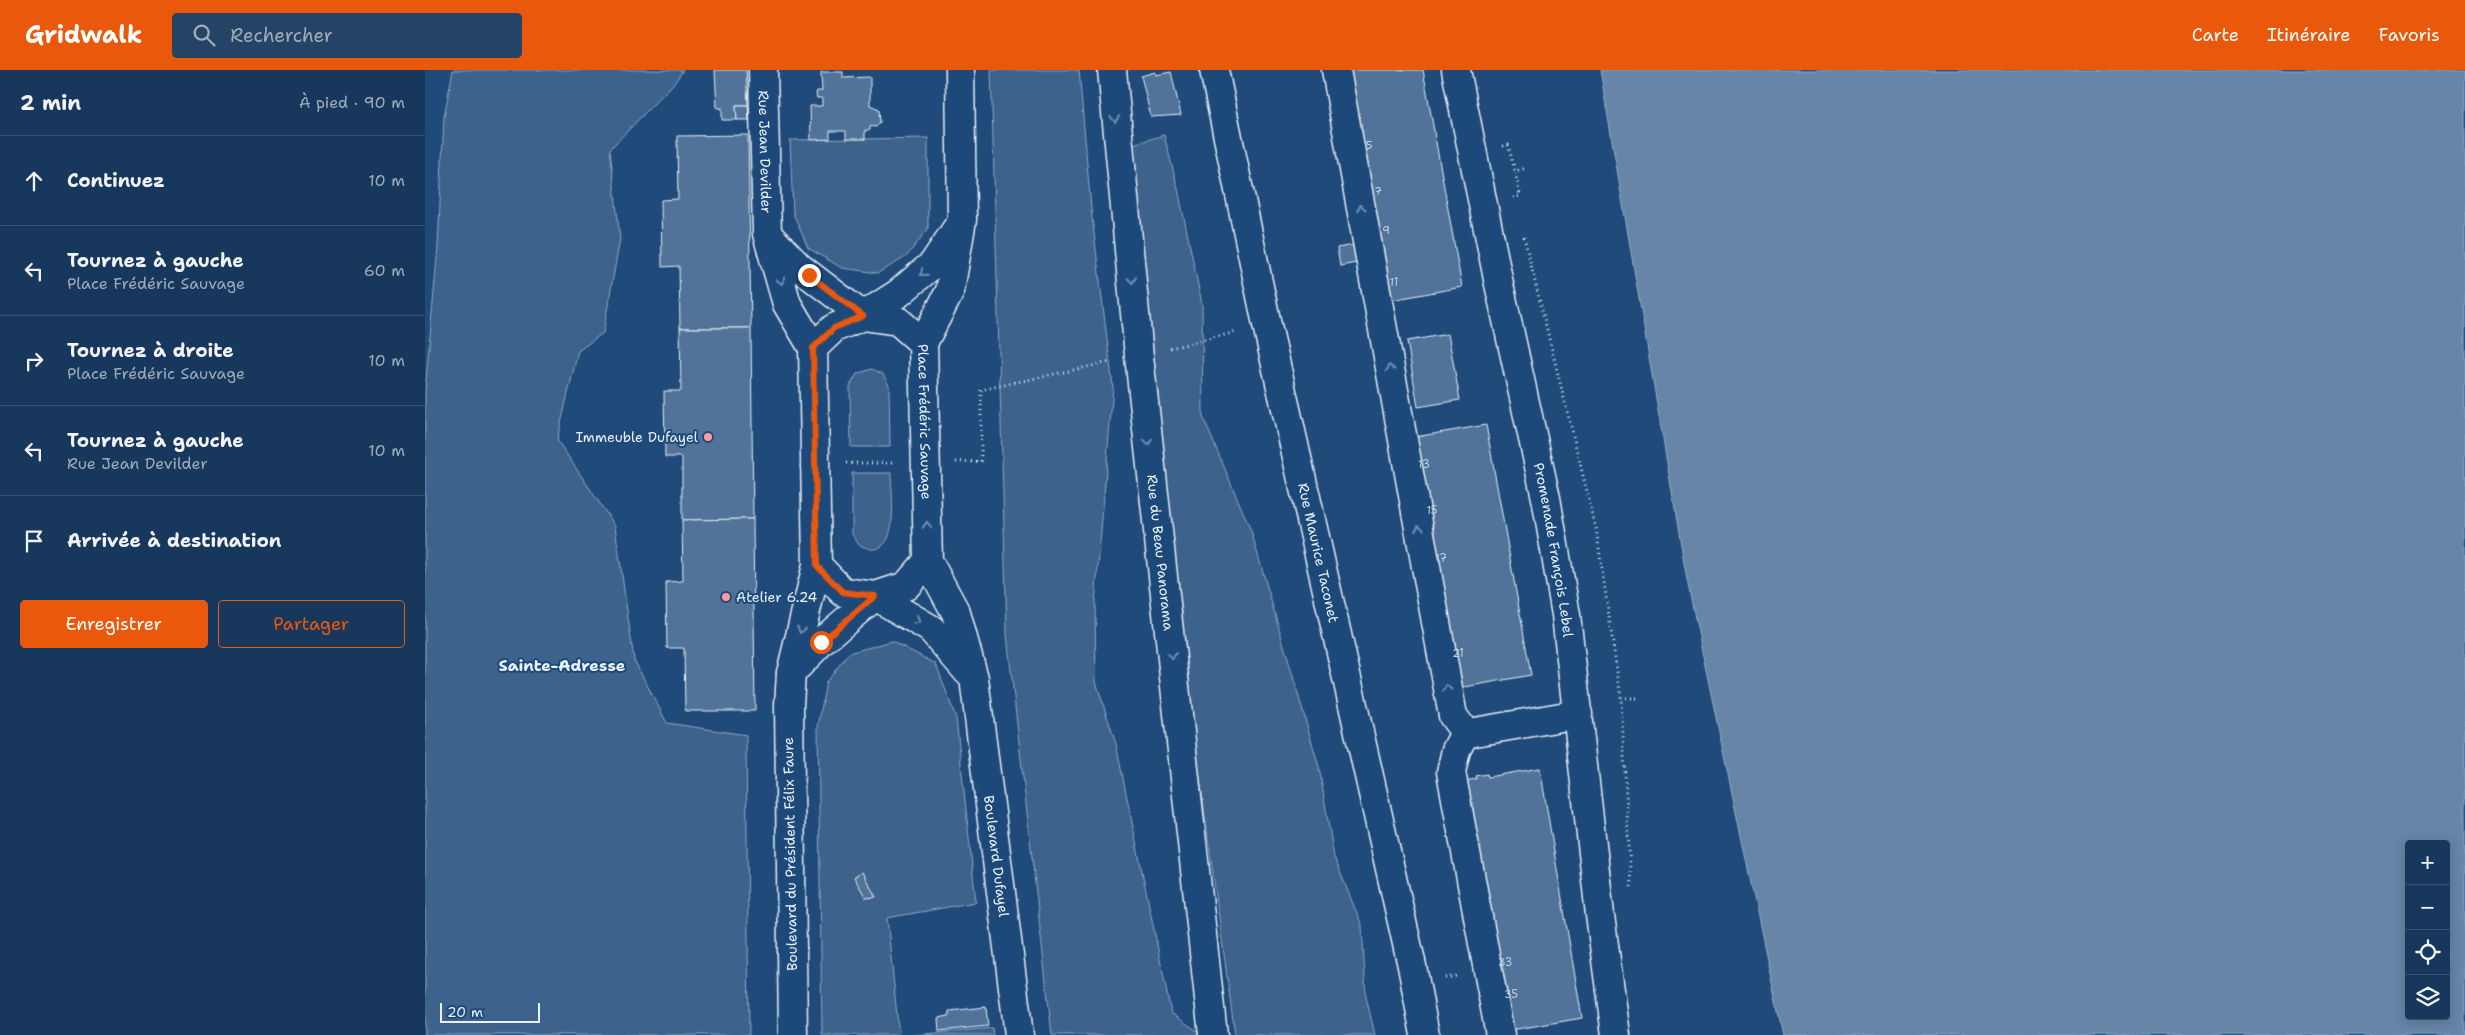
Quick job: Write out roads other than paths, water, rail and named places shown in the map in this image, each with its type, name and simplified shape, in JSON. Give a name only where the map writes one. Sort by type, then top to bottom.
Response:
[{"type":"street","name":"Rue Jean Devilder","points":[[763,70],[767,234],[787,304],[813,348]]},
{"type":"street","points":[[923,343],[950,291],[963,220],[960,70]]},
{"type":"street","name":"Rue du Beau Panorama","points":[[1112,70],[1140,366],[1213,1035]]},
{"type":"street","name":"Rue Maurice Taconet","points":[[1214,70],[1267,326],[1412,966],[1425,1035]]},
{"type":"street","points":[[1336,70],[1453,716],[1466,731],[1481,732],[1578,714]]},
{"type":"street","name":"Promenade François Lebel","points":[[1456,70],[1499,284],[1546,498],[1565,615],[1578,714],[1599,915],[1616,1035]]},
{"type":"street","points":[[963,220],[933,264],[899,293],[863,316],[834,328],[813,348],[817,566],[843,592],[875,596],[931,629],[974,678]]},
{"type":"street","name":"Rue Jean Devilder","points":[[767,234],[799,267],[863,316]]},
{"type":"street","name":"Place Frédéric Sauvage","points":[[863,316],[898,321],[923,343],[928,561]]},
{"type":"street","points":[[791,673],[821,642],[875,596],[906,586],[928,561]]},
{"type":"street","name":"Boulevard Dufayel","points":[[928,561],[956,613],[974,678],[1019,1035]]},
{"type":"street","name":"Boulevard du Président Félix Faure","points":[[793,1035],[789,705],[791,673],[817,566]]},
{"type":"street","points":[[1466,731],[1456,750],[1451,772],[1500,1035]]},
{"type":"place","name":"Immeuble Dufayel","points":[[708,437]]},
{"type":"place","name":"Atelier 6.24","points":[[726,597]]},
{"type":"district","name":"Sainte-Adresse","points":[[562,665]]}]
